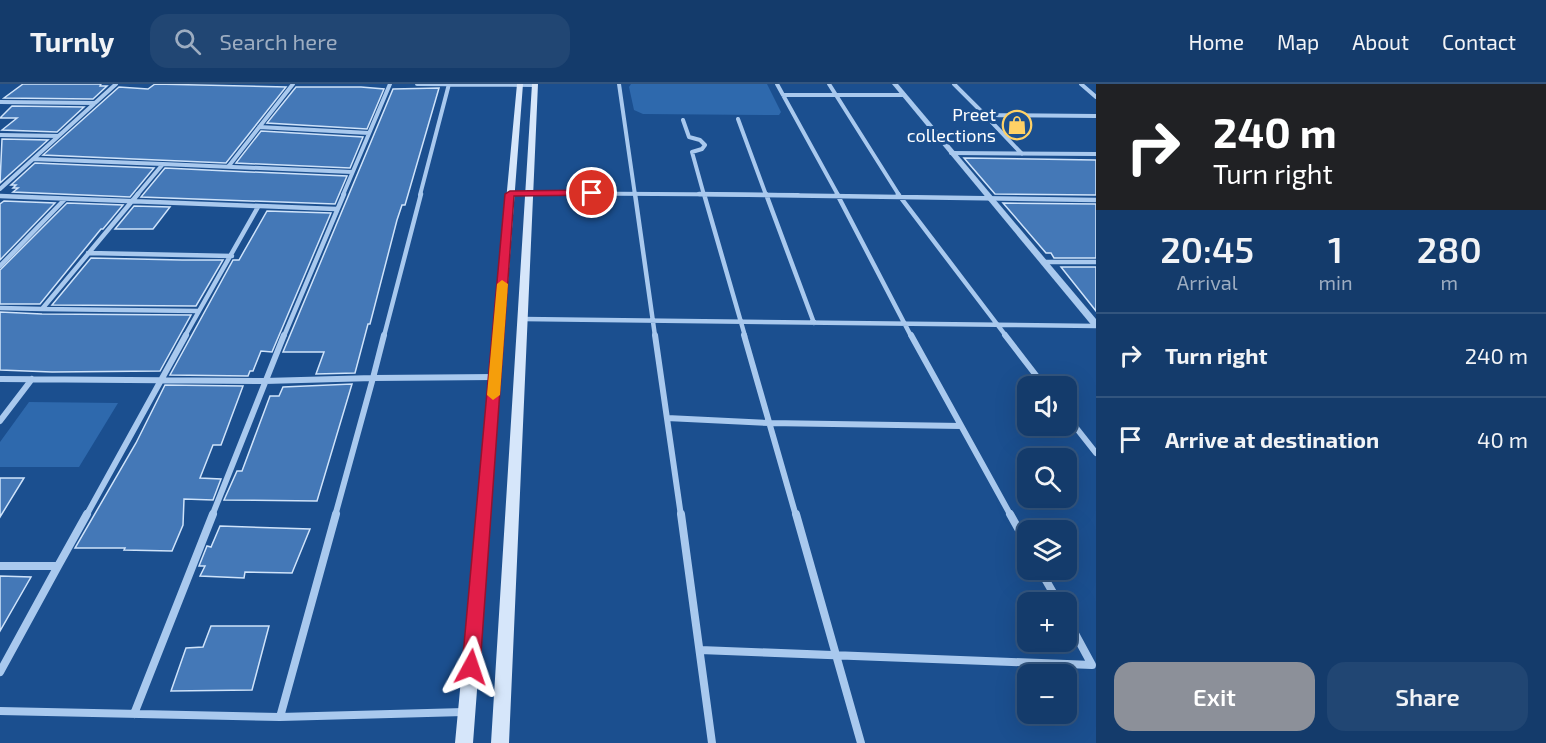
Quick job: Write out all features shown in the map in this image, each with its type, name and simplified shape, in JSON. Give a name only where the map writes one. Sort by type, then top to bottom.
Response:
[{"type":"main road","points":[[464,743],[520,84]]},
{"type":"main road","points":[[500,743],[535,84]]},
{"type":"street","points":[[0,189],[116,84]]},
{"type":"street","points":[[228,167],[293,84]]},
{"type":"street","points":[[134,714],[265,381],[390,84]]},
{"type":"street","points":[[417,84],[535,84]]},
{"type":"street","points":[[280,717],[373,378],[449,84]]},
{"type":"street","points":[[619,84],[712,743]]},
{"type":"street","points":[[777,84],[905,325],[1017,526]]},
{"type":"street","points":[[829,84],[901,198],[1037,376]]},
{"type":"street","points":[[895,84],[1096,325]]},
{"type":"street","points":[[954,84],[1022,154]]},
{"type":"street","points":[[1081,84],[1096,97]]},
{"type":"street","points":[[783,95],[904,95]]},
{"type":"street","points":[[0,102],[95,103]]},
{"type":"street","points":[[985,115],[1096,116]]},
{"type":"street","points":[[738,119],[814,323]]},
{"type":"street","points":[[683,120],[689,137],[700,140],[705,145],[702,149],[692,152],[861,743]]},
{"type":"street","points":[[259,127],[369,133]]},
{"type":"street","points":[[0,135],[58,136]]},
{"type":"street","points":[[951,153],[1096,154]]},
{"type":"street","points":[[33,159],[352,172]]},
{"type":"street","points":[[42,309],[163,164]]},
{"type":"street","points":[[510,194],[634,193],[1096,200]]},
{"type":"street","points":[[0,196],[336,209]]},
{"type":"street","points":[[0,266],[65,199]]},
{"type":"street","points":[[0,672],[159,381],[258,207]]},
{"type":"street","points":[[88,253],[232,256]]},
{"type":"street","points":[[1044,262],[1096,262]]},
{"type":"street","points":[[0,308],[199,311]]},
{"type":"street","points":[[523,319],[999,326],[1096,325]]},
{"type":"street","points":[[0,378],[265,381],[495,377]]},
{"type":"street","points":[[0,421],[32,379]]},
{"type":"street","points":[[667,418],[769,423],[962,426]]},
{"type":"street","points":[[1077,429],[1096,453]]},
{"type":"street","points":[[0,566],[58,566]]},
{"type":"street","points":[[1077,635],[1094,664]]},
{"type":"street","points":[[700,650],[1094,664]]},
{"type":"street","points":[[0,711],[280,717],[467,712]]},
{"type":"shaded area","points":[[631,84],[767,84],[781,112],[779,115],[643,114],[634,110],[629,87]]},
{"type":"shaded area","points":[[29,402],[118,403],[79,467],[0,467],[0,442]]},
{"type":"building","points":[[23,84],[101,84],[100,86],[107,86],[93,99],[4,98]]},
{"type":"building","points":[[155,84],[286,87],[226,163],[43,155],[119,87],[148,89]]},
{"type":"building","points":[[296,87],[384,89],[367,129],[267,123]]},
{"type":"building","points":[[439,88],[405,205],[402,205],[397,220],[355,373],[316,374],[324,352],[283,352],[393,89]]},
{"type":"building","points":[[12,106],[84,107],[57,132],[2,130],[17,118],[0,118]]},
{"type":"building","points":[[261,131],[363,137],[350,168],[236,163]]},
{"type":"building","points":[[2,139],[48,140],[0,183]]},
{"type":"building","points":[[964,158],[1096,160],[1096,195],[995,194]]},
{"type":"building","points":[[35,163],[154,168],[130,197],[13,192],[18,188],[13,188],[16,185],[11,185]]},
{"type":"building","points":[[165,168],[347,176],[335,204],[141,197]]},
{"type":"building","points":[[4,201],[55,203],[0,260],[0,204]]},
{"type":"building","points":[[67,203],[123,205],[40,304],[0,304],[0,270]]},
{"type":"building","points":[[1003,203],[1096,204],[1096,258],[1054,258],[1051,253],[1046,253]]},
{"type":"building","points":[[134,206],[170,207],[153,229],[115,229]]},
{"type":"building","points":[[267,211],[331,213],[272,352],[261,351],[253,371],[250,371],[248,376],[170,375],[233,260],[239,260]]},
{"type":"building","points":[[91,258],[223,260],[196,306],[52,305]]},
{"type":"building","points":[[1061,267],[1096,267],[1096,311]]},
{"type":"building","points":[[0,312],[191,315],[160,371],[52,372],[0,370]]},
{"type":"building","points":[[352,384],[317,501],[224,500],[237,471],[242,471],[270,396],[279,396],[283,387]]},
{"type":"building","points":[[165,385],[243,386],[221,445],[213,445],[200,478],[221,479],[213,500],[184,499],[183,525],[172,551],[75,548],[136,443]]},
{"type":"building","points":[[0,478],[24,478],[0,517]]},
{"type":"building","points":[[220,526],[310,529],[292,573],[245,572],[244,578],[200,576],[205,566],[199,566],[207,546],[211,547]]},
{"type":"building","points":[[0,576],[31,577],[0,631]]},
{"type":"building","points":[[211,626],[269,626],[252,690],[171,691],[186,648],[203,647]]},
{"type":"slow traffic","points":[[493,395],[502,284]]},
{"type":"place","name":"Preet collections","points":[[1017,125]]},
{"type":"route","points":[[471,667],[510,194],[592,193]]}]
